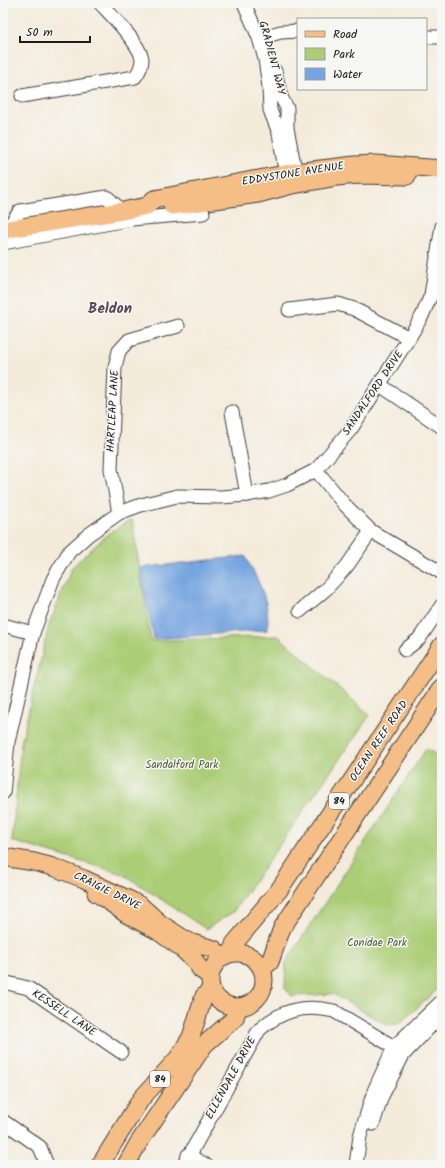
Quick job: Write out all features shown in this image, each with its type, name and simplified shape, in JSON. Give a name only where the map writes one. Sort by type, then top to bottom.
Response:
[{"type":"main road","name":"EDDYSTONE AVENUE","points":[[4,234],[92,221],[122,211],[147,206],[156,208],[224,200],[258,194],[292,179],[376,164],[442,168]]},
{"type":"main road","name":"EDDYSTONE AVENUE","points":[[292,179],[358,175],[418,176],[442,179]]},
{"type":"main road","name":"OCEAN REEF ROAD","points":[[228,955],[234,944],[279,890],[442,645]]},
{"type":"main road","name":"OCEAN REEF ROAD","points":[[262,969],[270,962],[282,928],[442,687]]},
{"type":"main road","name":"CRAIGIE DRIVE","points":[[3,857],[34,862],[84,878],[141,906],[161,924],[192,943],[214,949],[228,955]]},
{"type":"main road","name":"CRAIGIE DRIVE","points":[[3,865],[42,873],[88,889],[104,898],[126,914],[156,930],[180,947],[195,961],[211,982]]},
{"type":"main road","points":[[211,982],[215,996],[229,1006],[238,1007],[250,1004],[260,994],[264,982],[262,969],[257,962],[250,956],[242,953],[228,955]]},
{"type":"main road","name":"84","points":[[100,1165],[141,1099],[178,1058],[191,1037],[204,996],[211,982],[215,963],[228,955]]},
{"type":"main road","name":"84","points":[[126,1165],[139,1142],[205,1044],[235,1018],[238,1007]]},
{"type":"street","points":[[22,96],[135,77],[140,71],[142,60],[140,52],[131,38],[100,3]]},
{"type":"street","name":"GRADIENT WAY","points":[[244,3],[263,37]]},
{"type":"street","name":"GRADIENT WAY","points":[[254,3],[263,37],[268,74],[270,110],[279,133],[292,179]]},
{"type":"street","points":[[263,37],[281,32],[297,31]]},
{"type":"street","points":[[427,37],[442,37]]},
{"type":"street","name":"EDDYSTONE AVENUE","points":[[4,234],[20,212],[107,197],[122,211]]},
{"type":"street","name":"EDDYSTONE AVENUE","points":[[92,221],[132,219],[202,212]]},
{"type":"street","name":"SANDALFORD DRIVE","points":[[3,793],[6,742],[33,633],[53,579],[69,552],[88,535],[119,513],[141,504],[177,496],[221,497],[269,491],[287,485],[316,470],[351,429],[422,316],[436,297],[442,226]]},
{"type":"street","points":[[290,310],[338,304],[354,309],[409,338]]},
{"type":"street","name":"HARTLEAP LANE","points":[[119,513],[111,469],[115,367],[119,351],[129,340],[178,326]]},
{"type":"street","points":[[380,385],[442,427]]},
{"type":"street","points":[[232,412],[246,495]]},
{"type":"street","points":[[316,470],[344,504],[371,531],[442,573]]},
{"type":"street","points":[[300,611],[326,589],[347,566],[371,531]]},
{"type":"street","points":[[405,650],[419,639],[442,605]]},
{"type":"street","points":[[3,625],[33,633]]},
{"type":"street","name":"KESSELL LANE","points":[[3,982],[28,988],[121,1052]]},
{"type":"street","points":[[356,1165],[360,1136],[374,1091],[398,1051],[442,1002]]},
{"type":"street","name":"ELLENDALE DRIVE","points":[[186,1160],[258,1030],[273,1018],[295,1009],[323,1009],[334,1011],[398,1051]]},
{"type":"street","points":[[365,1165],[368,1142],[376,1114],[398,1051],[442,1014]]},
{"type":"street","points":[[3,1121],[40,1147],[47,1165]]},
{"type":"street","points":[[186,1160],[206,1165]]},
{"type":"green space","name":"Sandalford Park","points":[[132,519],[151,641],[278,636],[370,715],[233,912],[206,929],[123,874],[12,841],[21,743],[49,625],[72,567],[108,534]]},
{"type":"green space","name":"Conidae Park","points":[[426,749],[442,758],[442,985],[399,1024],[387,1025],[333,994],[292,996],[285,988],[286,962]]},
{"type":"water","points":[[245,556],[259,583],[265,600],[268,620],[267,630],[154,639],[140,568]]},
{"type":"district","name":"Beldon","points":[[110,309]]}]
